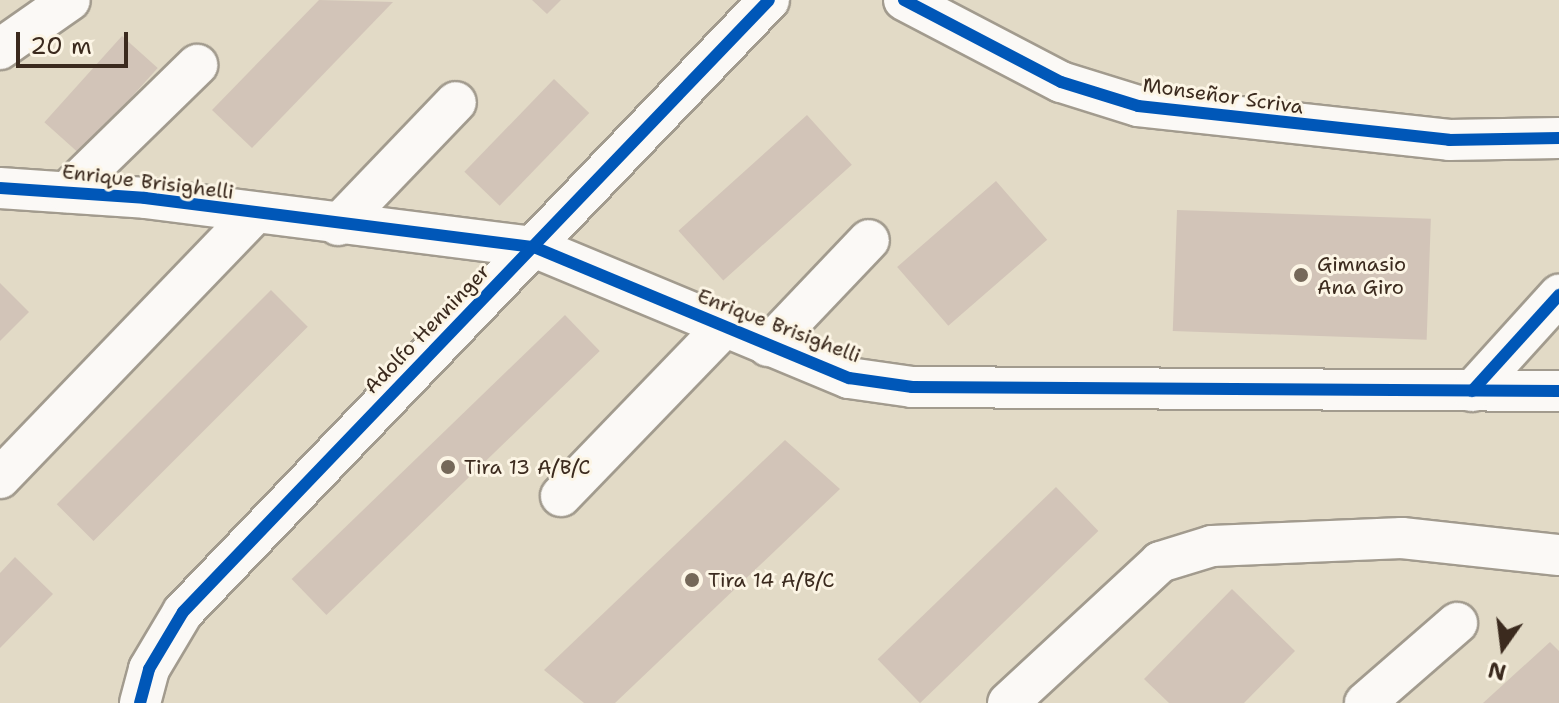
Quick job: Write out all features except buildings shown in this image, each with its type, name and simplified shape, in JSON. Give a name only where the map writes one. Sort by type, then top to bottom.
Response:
[{"type":"street","points":[[0,49],[70,0]]},
{"type":"street","name":"Adolfo Henninger","points":[[140,703],[149,669],[183,612],[769,0]]},
{"type":"street","name":"Monseñor Scriva","points":[[904,0],[1061,82],[1138,106],[1449,140],[1559,138]]},
{"type":"street","points":[[67,192],[197,65]]},
{"type":"street","points":[[338,225],[456,102]]},
{"type":"street","name":"Enrique Brisighelli","points":[[0,188],[67,192],[534,247],[849,378],[912,387],[1559,391]]},
{"type":"street","points":[[0,478],[253,215]]},
{"type":"street","points":[[768,346],[869,240]]},
{"type":"street","points":[[1472,391],[1559,295]]},
{"type":"street","points":[[561,496],[723,328]]},
{"type":"street","points":[[1008,703],[1160,562],[1212,546],[1402,538],[1559,555]]},
{"type":"street","points":[[1365,703],[1457,623]]},
{"type":"cycle path","points":[[140,703],[149,669],[183,612],[769,0]]},
{"type":"cycle path","points":[[904,0],[1061,82],[1138,106],[1449,140],[1559,138]]},
{"type":"cycle path","points":[[0,188],[145,198],[534,247],[849,378],[912,387],[1559,391]]},
{"type":"cycle path","points":[[1472,391],[1559,295]]},
{"type":"place","name":"Gimnasio Ana Giro","points":[[1301,275]]},
{"type":"place","name":"Tira 13 A/B/C","points":[[448,467]]},
{"type":"place","name":"Tira 14 A/B/C","points":[[692,580]]}]
